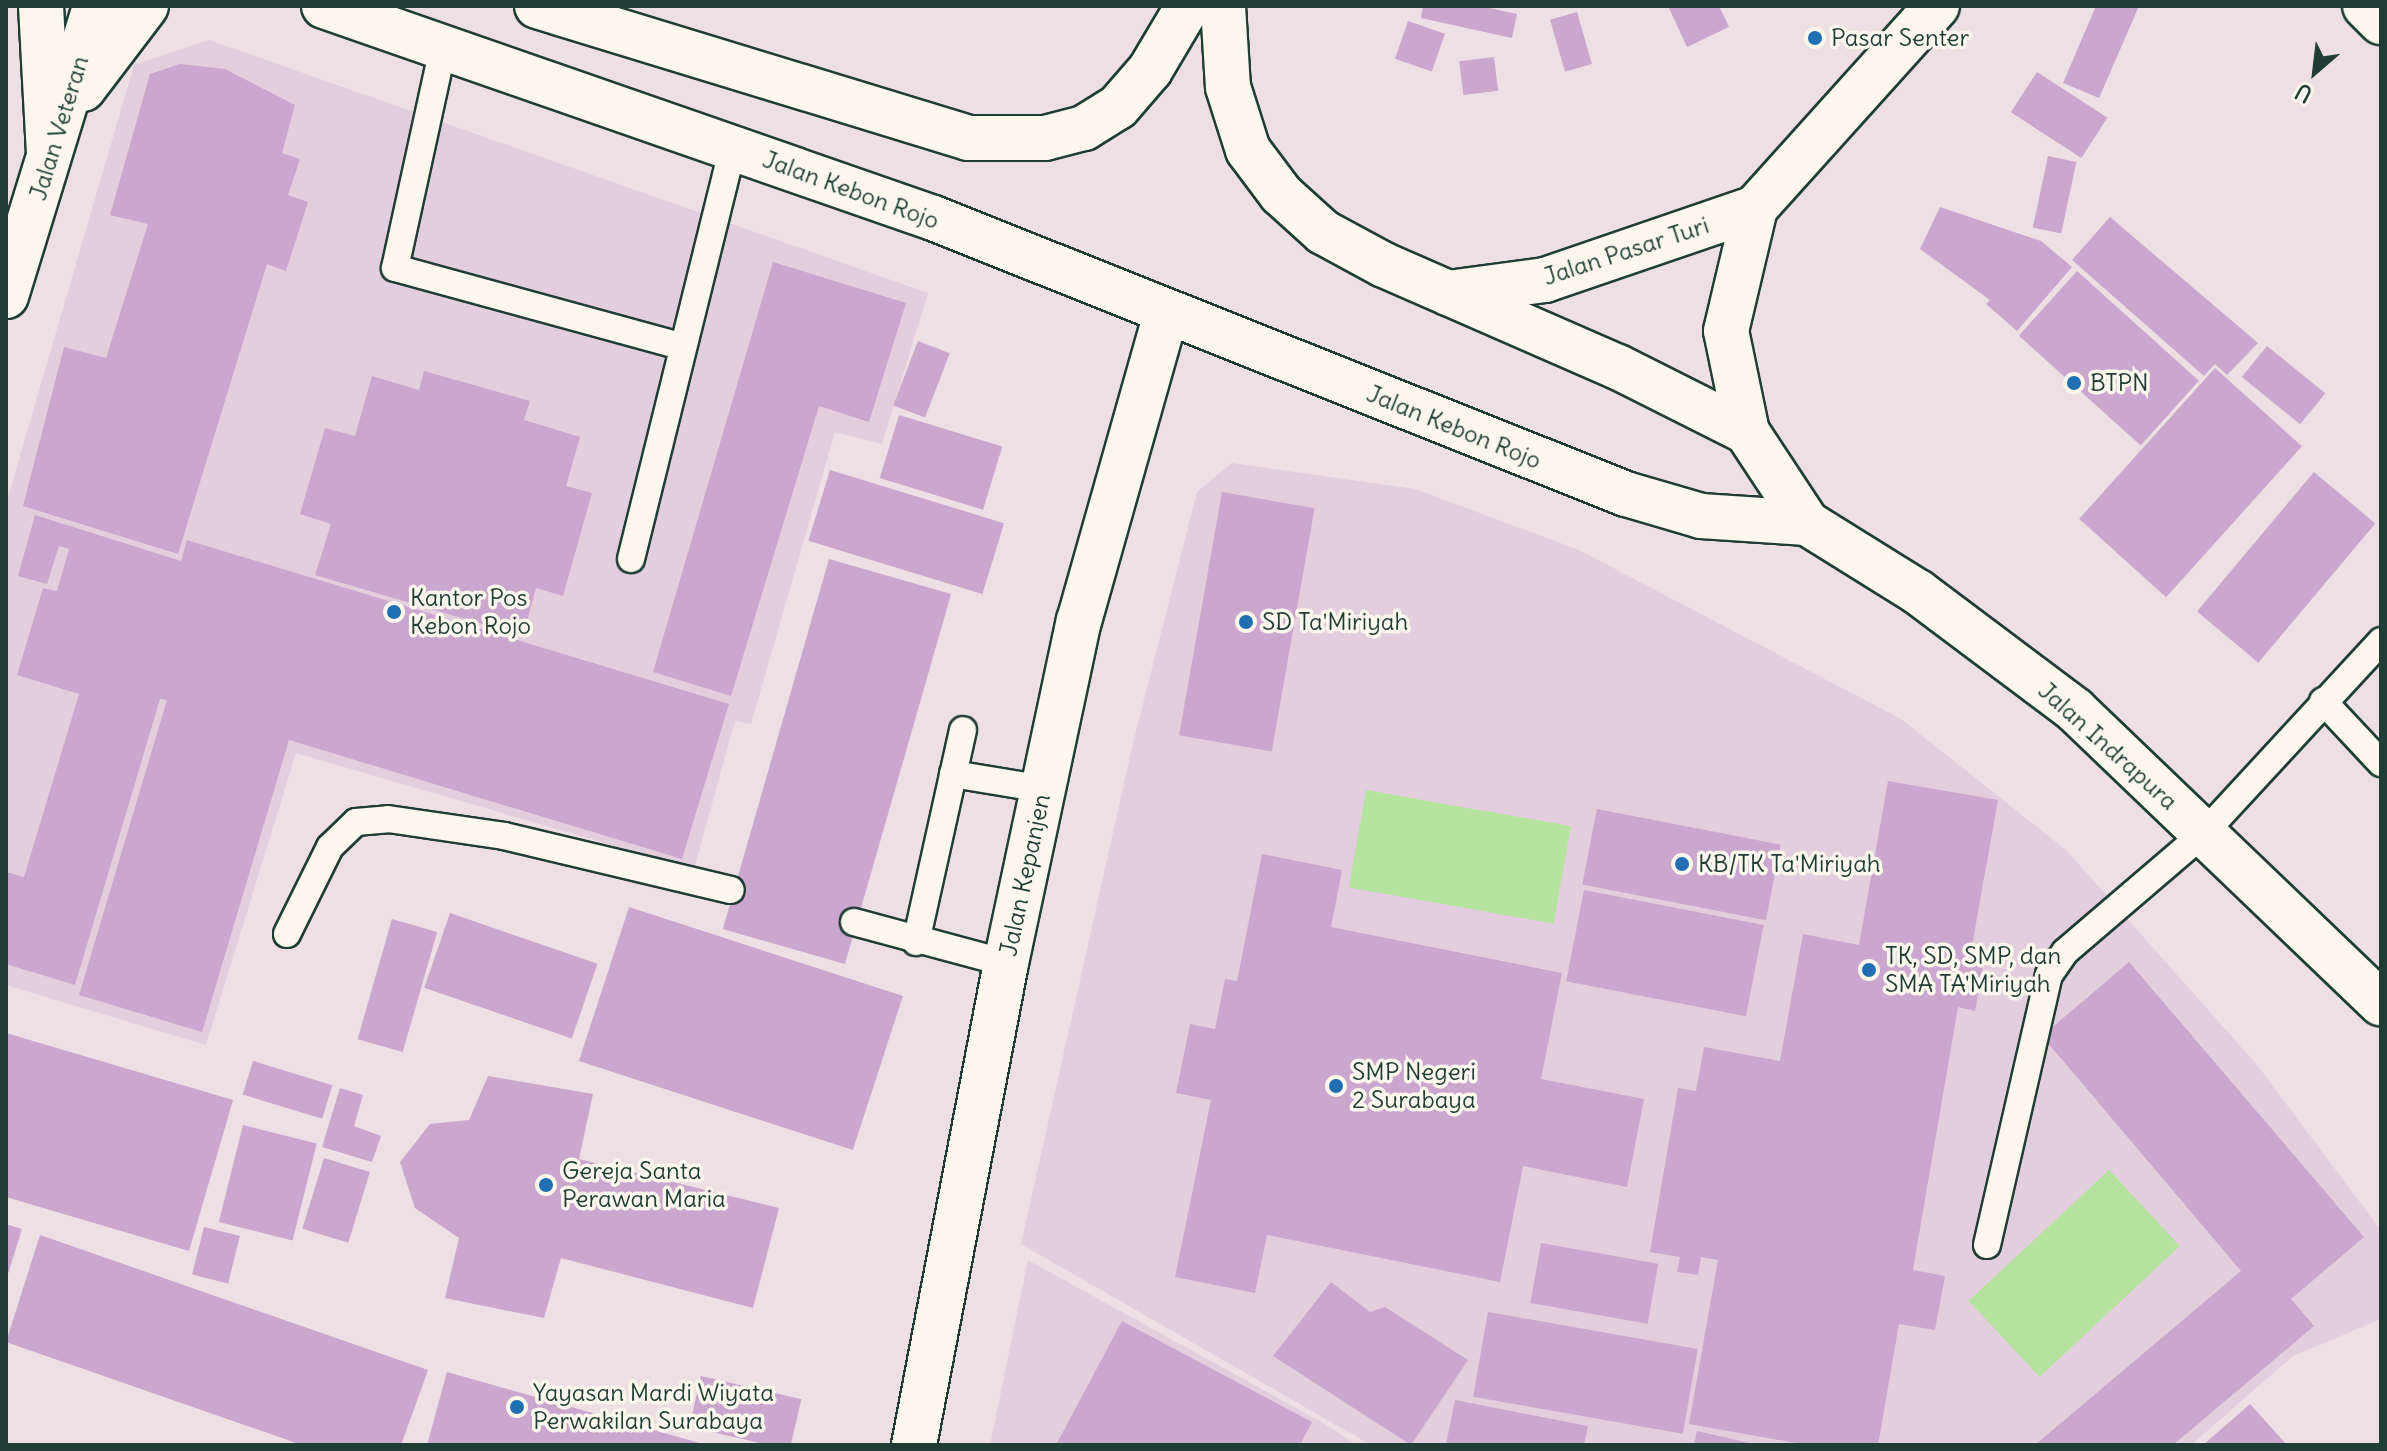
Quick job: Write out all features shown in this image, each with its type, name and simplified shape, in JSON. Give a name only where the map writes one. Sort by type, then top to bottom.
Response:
[{"type":"main road","points":[[41,6],[50,158]]},
{"type":"main road","name":"Jalan Veteran","points":[[6,296],[67,110],[95,6]]},
{"type":"main road","points":[[67,110],[146,6]]},
{"type":"main road","name":"Jalan Kebon Rojo","points":[[324,6],[933,218],[1626,494],[1701,516],[1807,523]]},
{"type":"main road","points":[[557,10],[968,138],[1045,138],[1084,128],[1118,107],[1150,70],[1188,6]]},
{"type":"main road","points":[[1223,6],[1228,87],[1248,150],[1281,194],[1323,232],[1448,293],[1607,361],[1747,432],[1807,523]]},
{"type":"main road","name":"Jalan Pasar Turi","points":[[1747,432],[1726,331],[1755,208],[1937,6]]},
{"type":"main road","points":[[2365,6],[2381,22]]},
{"type":"main road","name":"Jalan Pasar Turi","points":[[1448,293],[1545,280],[1755,208]]},
{"type":"main road","name":"Jalan Kepanjen","points":[[914,1445],[1006,963],[1079,621],[1166,313]]},
{"type":"main road","name":"Jalan Indrapura","points":[[1807,523],[1918,592],[2075,710],[2381,1003]]},
{"type":"lane","points":[[443,48],[395,268],[680,346]]},
{"type":"lane","points":[[631,559],[680,346],[733,147]]},
{"type":"lane","points":[[1987,1245],[2049,975],[2065,952],[2205,832],[2381,641]]},
{"type":"lane","points":[[2323,701],[2381,763]]},
{"type":"lane","points":[[916,942],[963,730]]},
{"type":"lane","points":[[953,774],[1044,789]]},
{"type":"lane","points":[[287,934],[330,847],[356,822],[388,819],[504,836],[731,890]]},
{"type":"lane","points":[[854,922],[916,942],[1006,963]]},
{"type":"shaded area","name":"Kantor Pos Kebon Rojo","points":[[209,40],[928,293],[882,444],[835,432],[751,724],[735,721],[694,869],[296,753],[206,1045],[6,985],[6,504],[134,65]]},
{"type":"shaded area","name":"TK, SD, SMP, dan SMA TA'Miriyah","points":[[1232,463],[1415,489],[1579,550],[1901,719],[2066,850],[2257,1065],[2380,1229],[2381,1319],[2293,1356],[2191,1445],[1371,1445],[1021,1244],[1134,739],[1197,492]]},
{"type":"shaded area","points":[[1028,1260],[1323,1423],[1357,1445],[990,1445]]},
{"type":"green space","points":[[1366,790],[1571,826],[1554,924],[1349,887]]},
{"type":"green space","points":[[2109,1170],[2180,1246],[2040,1377],[1969,1301]]},
{"type":"building","points":[[1423,6],[1480,6],[1517,14],[1512,38],[1421,18]]},
{"type":"building","points":[[1668,6],[1719,6],[1729,27],[1687,47]]},
{"type":"building","points":[[2096,6],[2139,6],[2099,98],[2063,83]]},
{"type":"building","points":[[1577,12],[1592,64],[1565,72],[1550,20]]},
{"type":"building","points":[[1408,21],[1445,34],[1432,72],[1395,59]]},
{"type":"building","points":[[1494,57],[1498,91],[1463,95],[1459,61]]},
{"type":"building","points":[[180,64],[225,69],[295,105],[282,153],[300,159],[288,195],[308,202],[286,271],[267,264],[178,554],[23,506],[64,347],[106,358],[148,224],[110,215],[150,74]]},
{"type":"building","points":[[2037,72],[2107,118],[2081,158],[2011,112]]},
{"type":"building","points":[[2048,156],[2076,162],[2061,233],[2033,227]]},
{"type":"building","points":[[1940,207],[2041,241],[2072,267],[2017,331],[1986,304],[1990,300],[1920,249]]},
{"type":"building","points":[[2110,217],[2258,343],[2227,375],[2215,364],[2204,376],[2072,260]]},
{"type":"building","points":[[773,262],[906,303],[869,422],[819,406],[731,696],[653,672]]},
{"type":"building","points":[[2077,271],[2199,381],[2141,445],[2019,336]]},
{"type":"building","points":[[918,341],[950,353],[925,418],[893,405]]},
{"type":"building","points":[[2267,346],[2325,393],[2300,424],[2242,377]]},
{"type":"building","points":[[2215,368],[2302,446],[2166,597],[2079,519]]},
{"type":"building","points":[[424,371],[530,401],[524,420],[580,437],[566,486],[592,493],[563,596],[536,588],[523,636],[315,575],[331,524],[300,514],[325,428],[355,436],[372,376],[419,390]]},
{"type":"building","points":[[899,415],[1002,447],[983,510],[880,478]]},
{"type":"building","points":[[830,470],[1004,523],[982,594],[808,541]]},
{"type":"building","points":[[2314,472],[2375,523],[2258,663],[2197,611]]},
{"type":"building","name":"SD Ta'Miriyah","points":[[1222,492],[1315,508],[1272,752],[1179,735]]},
{"type":"building","points":[[35,515],[181,561],[187,540],[729,704],[682,859],[289,740],[202,1032],[79,995],[167,700],[160,699],[75,985],[6,964],[6,872],[24,877],[79,694],[17,675],[43,588],[57,591],[69,549],[59,546],[47,584],[18,576]]},
{"type":"building","points":[[829,559],[951,594],[845,964],[723,929]]},
{"type":"building","points":[[1888,781],[1998,800],[1970,957],[1984,960],[1975,1011],[1958,1007],[1913,1270],[1945,1276],[1935,1330],[1899,1324],[1878,1445],[1807,1445],[1689,1424],[1718,1260],[1701,1257],[1698,1275],[1677,1272],[1680,1257],[1650,1252],[1678,1088],[1696,1091],[1704,1047],[1780,1061],[1803,934],[1859,945]]},
{"type":"building","name":"KB/TK Ta'Miriyah","points":[[1597,809],[1781,845],[1766,920],[1582,885]]},
{"type":"building","points":[[1262,854],[1342,870],[1331,927],[1562,973],[1541,1079],[1644,1099],[1627,1187],[1523,1166],[1500,1282],[1267,1235],[1255,1293],[1175,1277],[1211,1100],[1176,1093],[1190,1024],[1215,1029],[1225,979],[1237,981]]},
{"type":"building","points":[[1584,890],[1764,925],[1746,1016],[1566,981]]},
{"type":"building","points":[[629,907],[903,996],[853,1150],[579,1061]]},
{"type":"building","points":[[450,913],[598,964],[572,1038],[424,988]]},
{"type":"building","points":[[392,919],[437,932],[403,1052],[358,1039]]},
{"type":"building","points":[[2129,962],[2364,1237],[2291,1299],[2314,1326],[2173,1445],[2035,1445],[2241,1271],[2042,1036]]},
{"type":"building","points":[[6,1033],[233,1100],[189,1251],[6,1197]]},
{"type":"building","points":[[253,1061],[332,1085],[322,1119],[243,1094]]},
{"type":"building","name":"Gereja Santa Perawan Maria","points":[[488,1076],[593,1094],[579,1159],[779,1208],[753,1308],[561,1258],[544,1318],[445,1298],[459,1238],[415,1208],[400,1162],[430,1124],[469,1120]]},
{"type":"building","points":[[340,1088],[363,1095],[354,1126],[381,1136],[372,1162],[322,1147]]},
{"type":"building","points":[[243,1125],[317,1143],[293,1240],[219,1222]]},
{"type":"building","points":[[324,1158],[370,1172],[348,1243],[302,1229]]},
{"type":"building","points":[[6,1224],[22,1229],[7,1277],[6,1277]]},
{"type":"building","points":[[204,1227],[240,1236],[228,1283],[192,1275]]},
{"type":"building","points":[[40,1235],[428,1370],[401,1445],[302,1445],[6,1342]]},
{"type":"building","points":[[1541,1243],[1658,1264],[1648,1324],[1530,1303]]},
{"type":"building","points":[[1331,1282],[1370,1312],[1385,1307],[1468,1360],[1411,1445],[1273,1356]]},
{"type":"building","points":[[1488,1312],[1698,1349],[1683,1434],[1473,1397]]},
{"type":"building","points":[[1122,1321],[1312,1422],[1300,1445],[1056,1445]]},
{"type":"building","name":"Yayasan Mardi Wiyata Perwakilan Surabaya","points":[[447,1372],[703,1444],[703,1445],[427,1445]]},
{"type":"building","points":[[701,1376],[801,1399],[791,1445],[769,1445],[689,1427]]},
{"type":"building","points":[[1455,1400],[1588,1426],[1584,1445],[1446,1445]]},
{"type":"building","points":[[2250,1404],[2287,1445],[2203,1445]]},
{"type":"building","points":[[1697,1431],[1754,1444],[1754,1445],[1694,1445]]},
{"type":"place","name":"Pasar Senter","points":[[1815,38]]},
{"type":"place","name":"BTPN","points":[[2074,383]]},
{"type":"place","name":"Kantor Pos Kebon Rojo","points":[[394,612]]},
{"type":"place","name":"SD Ta'Miriyah","points":[[1246,622]]},
{"type":"place","name":"KB/TK Ta'Miriyah","points":[[1682,864]]},
{"type":"place","name":"TK, SD, SMP, dan SMA TA'Miriyah","points":[[1869,970]]},
{"type":"place","name":"SMP Negeri 2 Surabaya","points":[[1336,1086]]},
{"type":"place","name":"Gereja Santa Perawan Maria","points":[[546,1185]]},
{"type":"place","name":"Yayasan Mardi Wiyata Perwakilan Surabaya","points":[[517,1407]]}]
